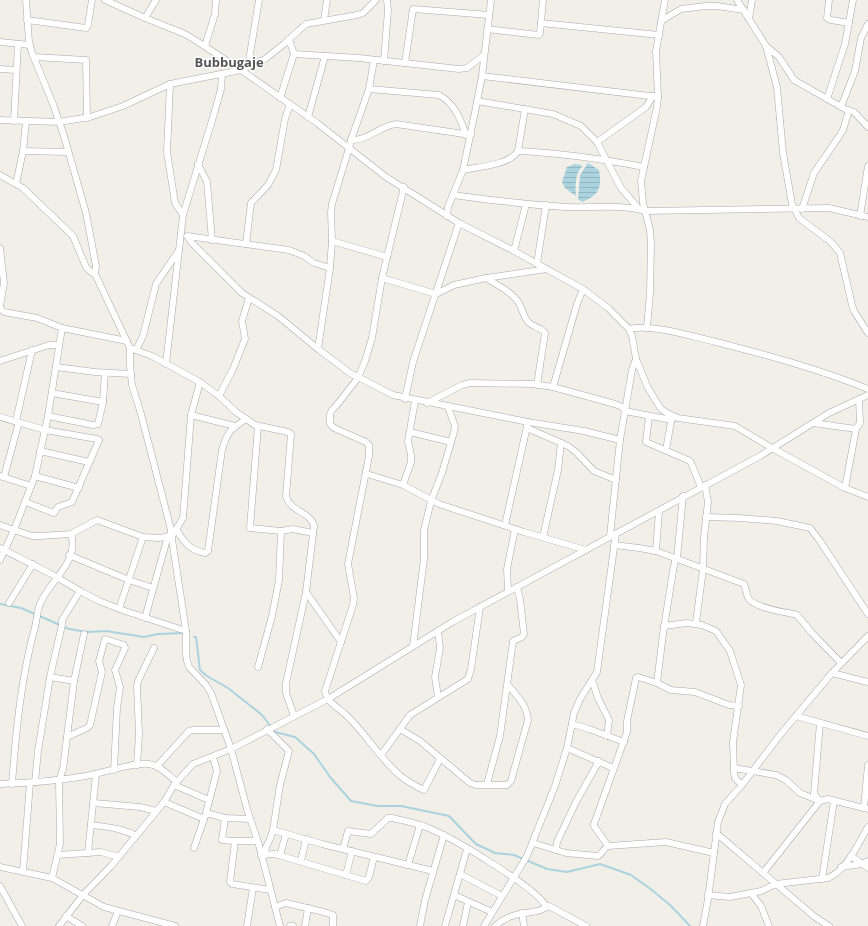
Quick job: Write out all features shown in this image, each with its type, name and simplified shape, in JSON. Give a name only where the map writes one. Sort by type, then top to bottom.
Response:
[{"type":"street","points":[[26,0],[30,45],[59,122],[86,213],[96,266],[95,274],[127,341],[133,349],[200,382],[246,419],[258,426],[288,432],[291,434],[286,496],[290,505],[313,521],[314,526],[306,592],[285,688],[294,716]]},
{"type":"street","points":[[27,20],[86,28],[88,25],[92,0]]},
{"type":"street","points":[[105,0],[185,34],[205,46],[308,117],[386,177],[459,223],[583,289],[608,308],[629,329],[632,336],[636,359],[648,388],[661,409],[672,418]]},
{"type":"street","points":[[145,18],[152,3],[156,0]]},
{"type":"street","points":[[205,46],[215,14],[216,0]]},
{"type":"street","points":[[248,66],[259,0]]},
{"type":"street","points":[[324,20],[327,0]]},
{"type":"street","points":[[0,120],[59,122],[87,118],[123,106],[170,84],[241,70],[264,59],[306,24],[363,13],[376,0]]},
{"type":"street","points":[[384,61],[388,10],[387,0]]},
{"type":"street","points":[[447,216],[448,207],[462,170],[468,135],[477,101],[482,76],[492,0]]},
{"type":"street","points":[[487,30],[539,35],[543,0]]},
{"type":"street","points":[[647,327],[650,293],[651,244],[650,230],[642,210],[641,191],[655,97],[656,56],[665,0]]},
{"type":"street","points":[[737,0],[766,46],[777,87],[783,153],[794,209],[799,218],[831,242],[840,253],[852,305],[868,333]]},
{"type":"street","points":[[749,19],[752,0]]},
{"type":"street","points":[[829,0],[828,18],[831,20],[849,23]]},
{"type":"street","points":[[827,99],[845,44],[853,0]]},
{"type":"street","points":[[661,21],[681,10],[706,6],[744,10]]},
{"type":"street","points":[[405,63],[413,9],[489,15]]},
{"type":"street","points":[[541,23],[659,36]]},
{"type":"street","points":[[841,107],[855,71],[862,38],[868,24]]},
{"type":"street","points":[[280,98],[294,54],[289,39]]},
{"type":"street","points":[[0,42],[30,45]]},
{"type":"street","points":[[14,121],[18,44]]},
{"type":"street","points":[[766,46],[779,57],[794,80],[841,107],[854,112],[868,127]]},
{"type":"street","points":[[294,54],[374,60],[459,69],[467,68],[484,55]]},
{"type":"street","points":[[308,117],[325,56]]},
{"type":"street","points":[[34,58],[86,60],[87,118]]},
{"type":"street","points":[[318,349],[330,268],[332,204],[350,148],[351,140],[369,89],[374,60]]},
{"type":"street","points":[[0,69],[16,70]]},
{"type":"street","points":[[166,364],[183,215],[216,108],[221,89],[222,74]]},
{"type":"street","points":[[482,76],[655,97]]},
{"type":"street","points":[[170,84],[167,152],[175,203],[183,215]]},
{"type":"street","points":[[369,89],[438,95],[446,99],[453,106],[468,135]]},
{"type":"street","points":[[597,142],[646,107],[655,97]]},
{"type":"street","points":[[477,101],[553,114],[581,126],[597,142],[621,188],[642,210]]},
{"type":"street","points":[[246,244],[250,204],[268,185],[274,176],[285,119],[290,104]]},
{"type":"street","points":[[462,170],[489,166],[513,157],[518,151],[525,109]]},
{"type":"street","points":[[802,208],[814,173],[838,138],[849,110]]},
{"type":"street","points":[[16,184],[23,151],[26,121]]},
{"type":"street","points":[[351,140],[359,140],[388,126],[396,124],[468,135]]},
{"type":"street","points":[[23,151],[68,152]]},
{"type":"street","points":[[518,151],[606,160],[644,167]]},
{"type":"street","points":[[198,164],[207,182],[212,240]]},
{"type":"street","points":[[860,216],[868,168]]},
{"type":"street","points":[[0,175],[23,188],[73,236],[86,267],[95,274]]},
{"type":"street","points":[[404,187],[382,278],[372,338],[365,361],[358,378],[330,414],[330,424],[334,428],[366,442],[370,450],[348,564],[354,598],[353,605],[325,691],[328,699],[356,724],[402,777],[423,790],[425,789],[440,759]]},
{"type":"street","points":[[453,196],[526,204],[567,207],[623,207],[642,210],[829,208],[868,217]]},
{"type":"street","points":[[514,251],[526,204]]},
{"type":"street","points":[[537,264],[546,205]]},
{"type":"street","points":[[405,399],[414,362],[459,223]]},
{"type":"street","points":[[181,235],[289,250],[304,256],[314,263],[330,268]]},
{"type":"street","points":[[188,237],[192,243],[242,293],[278,316],[318,349],[358,378],[393,395],[405,399],[528,425],[584,431],[620,440]]},
{"type":"street","points":[[332,241],[387,257]]},
{"type":"street","points":[[0,248],[4,283],[0,307],[4,312],[37,318],[62,328],[127,341]]},
{"type":"street","points":[[179,250],[168,264],[156,284],[143,336],[133,349],[131,374],[132,385],[143,420],[170,536],[186,631],[186,654],[189,667],[206,685],[231,749],[250,819],[263,855],[270,890],[280,926]]},
{"type":"street","points":[[382,278],[436,294],[454,285],[486,278],[547,269]]},
{"type":"street","points":[[486,278],[507,291],[518,302],[530,323],[544,331],[545,337],[537,385]]},
{"type":"street","points":[[553,387],[577,304],[583,289]]},
{"type":"street","points":[[219,396],[233,369],[245,339],[242,321],[249,298]]},
{"type":"street","points":[[629,329],[647,327],[697,337],[740,348],[868,389]]},
{"type":"street","points":[[0,560],[2,549],[14,530],[35,476],[48,416],[62,328]]},
{"type":"street","points":[[0,362],[49,345],[59,345]]},
{"type":"street","points":[[31,486],[2,477],[17,422],[32,350]]},
{"type":"street","points":[[610,536],[620,440],[632,370],[636,359]]},
{"type":"street","points":[[56,366],[106,373],[131,374]]},
{"type":"street","points":[[48,416],[92,425],[98,424],[103,402],[106,373]]},
{"type":"street","points":[[145,618],[170,536],[183,518],[191,415],[200,382]]},
{"type":"street","points":[[427,403],[462,385],[470,383],[537,385],[553,387],[615,404],[622,407],[625,412],[735,426],[845,488],[868,497]]},
{"type":"street","points":[[52,393],[103,402]]},
{"type":"street","points":[[59,926],[83,895],[119,857],[164,802],[176,783],[193,764],[231,749],[328,699],[413,646],[480,607],[659,511],[683,496],[760,456],[829,414],[868,395]]},
{"type":"street","points":[[845,488],[856,429],[860,423],[859,399]]},
{"type":"street","points":[[403,485],[411,462],[408,441],[415,401]]},
{"type":"street","points":[[413,646],[425,550],[423,535],[431,500],[442,473],[455,426],[448,407]]},
{"type":"street","points":[[191,415],[235,426]]},
{"type":"street","points":[[649,416],[646,442],[690,460],[703,486],[708,502],[703,569],[696,623]]},
{"type":"street","points":[[0,417],[45,430],[99,440],[72,502],[58,507],[54,513],[25,502]]},
{"type":"street","points":[[666,450],[672,418]]},
{"type":"street","points":[[176,529],[182,540],[190,548],[204,553],[208,551],[222,450],[225,439],[229,431],[246,419]]},
{"type":"street","points":[[813,423],[856,429]]},
{"type":"street","points":[[528,425],[578,453],[594,471],[616,480]]},
{"type":"street","points":[[505,525],[528,425]]},
{"type":"street","points":[[258,426],[251,529],[281,531],[293,529],[313,533]]},
{"type":"street","points":[[410,432],[451,442]]},
{"type":"street","points":[[543,537],[558,470],[561,443]]},
{"type":"street","points":[[40,451],[89,462]]},
{"type":"street","points":[[366,474],[403,485],[431,500],[461,512],[586,550]]},
{"type":"street","points":[[35,476],[79,488]]},
{"type":"street","points":[[657,683],[664,626],[675,561],[677,558],[683,496]]},
{"type":"street","points":[[656,551],[659,511]]},
{"type":"street","points":[[706,517],[777,521],[810,528],[868,614]]},
{"type":"street","points":[[0,525],[32,536],[70,534],[97,520],[143,537],[159,538],[170,536]]},
{"type":"street","points":[[508,592],[507,569],[515,529]]},
{"type":"street","points":[[258,667],[272,616],[279,580],[281,531]]},
{"type":"street","points":[[484,926],[527,856],[533,843],[555,786],[567,748],[574,713],[580,699],[597,672],[616,533]]},
{"type":"street","points":[[12,784],[16,729],[28,654],[39,605],[64,569],[70,555],[73,542],[70,534]]},
{"type":"street","points":[[119,609],[143,537]]},
{"type":"street","points":[[614,546],[656,551],[744,584],[747,596],[751,601],[772,610],[794,614],[797,616],[841,664]]},
{"type":"street","points":[[2,549],[58,577],[80,591],[119,609],[186,631]]},
{"type":"street","points":[[70,555],[129,580],[153,588]]},
{"type":"street","points":[[9,603],[33,564]]},
{"type":"street","points":[[487,784],[500,736],[513,641],[524,634],[517,587]]},
{"type":"street","points":[[23,871],[32,782],[50,677],[62,620],[80,591]]},
{"type":"street","points":[[306,592],[341,642]]},
{"type":"street","points":[[382,755],[410,715],[468,679],[480,607]]},
{"type":"street","points":[[664,626],[696,623],[716,631],[730,651],[741,685],[734,742],[734,768],[735,778],[742,785]]},
{"type":"street","points":[[438,631],[440,648],[435,677],[438,697]]},
{"type":"street","points":[[52,878],[60,844],[59,780],[63,769],[74,681],[84,634]]},
{"type":"street","points":[[702,926],[708,895],[718,822],[725,804],[742,785],[832,672],[868,636]]},
{"type":"street","points":[[67,737],[87,728],[90,725],[102,672],[99,661],[105,638],[124,645],[125,648],[115,670],[120,687],[117,708],[114,770]]},
{"type":"street","points":[[137,765],[139,726],[137,686],[154,648]]},
{"type":"street","points":[[832,672],[868,682]]},
{"type":"street","points":[[50,677],[74,681]]},
{"type":"street","points":[[608,846],[594,826],[627,732],[627,721],[636,678],[638,677],[657,683],[671,690],[695,692],[729,705],[739,706]]},
{"type":"street","points":[[592,680],[598,698],[609,720],[607,736]]},
{"type":"street","points":[[400,730],[420,741],[470,783],[476,785],[507,785],[511,781],[528,720],[528,713],[525,705],[508,685]]},
{"type":"street","points":[[796,716],[868,736]]},
{"type":"street","points":[[820,723],[814,794],[820,801]]},
{"type":"street","points":[[572,724],[624,742]]},
{"type":"street","points":[[263,855],[273,830],[280,785],[289,751],[268,729]]},
{"type":"street","points":[[157,766],[189,731],[224,730]]},
{"type":"street","points":[[567,748],[614,768]]},
{"type":"street","points":[[194,848],[206,812],[216,771],[213,757]]},
{"type":"street","points":[[556,850],[557,842],[576,802],[599,762]]},
{"type":"street","points":[[0,784],[59,780],[146,764],[157,766],[176,783],[209,800]]},
{"type":"street","points":[[734,768],[776,775],[786,780],[800,793],[820,801],[828,799],[866,808],[868,765]]},
{"type":"street","points":[[88,853],[96,774]]},
{"type":"street","points":[[763,873],[820,801]]},
{"type":"street","points":[[822,879],[834,801]]},
{"type":"street","points":[[164,802],[204,819]]},
{"type":"street","points":[[94,803],[140,806],[156,811]]},
{"type":"street","points":[[206,812],[225,818],[250,819]]},
{"type":"street","points":[[225,818],[221,838],[223,840],[235,842],[258,841]]},
{"type":"street","points":[[343,849],[348,831],[371,834],[388,818],[420,825],[444,835],[513,878],[542,900],[546,907]]},
{"type":"street","points":[[91,825],[118,828],[126,830],[136,836]]},
{"type":"street","points":[[408,865],[420,825]]},
{"type":"street","points":[[708,895],[730,897],[761,891],[776,884],[822,879],[832,876],[851,856],[868,827]]},
{"type":"street","points":[[273,830],[352,852],[433,872]]},
{"type":"street","points":[[716,833],[815,917],[829,926]]},
{"type":"street","points":[[280,856],[286,834]]},
{"type":"street","points":[[420,926],[425,900],[444,835]]},
{"type":"street","points":[[301,861],[306,839]]},
{"type":"street","points":[[235,842],[230,882],[232,884],[270,890]]},
{"type":"street","points":[[533,843],[566,853],[598,856],[608,846],[666,842],[714,853]]},
{"type":"street","points":[[445,926],[467,849]]},
{"type":"street","points":[[346,875],[352,852]]},
{"type":"street","points":[[58,855],[107,853],[119,857]]},
{"type":"street","points":[[263,855],[273,854],[301,861],[366,881],[368,880],[374,857]]},
{"type":"street","points":[[851,856],[865,863],[868,868]]},
{"type":"street","points":[[841,867],[865,863]]},
{"type":"street","points":[[0,867],[52,878],[104,907],[165,925],[175,926]]},
{"type":"street","points":[[460,874],[502,896]]},
{"type":"street","points":[[0,886],[22,926]]},
{"type":"street","points":[[247,926],[253,888]]},
{"type":"street","points":[[750,893],[761,906],[769,926]]},
{"type":"street","points":[[454,895],[492,912]]},
{"type":"street","points":[[463,926],[468,902]]},
{"type":"street","points":[[275,907],[286,903],[333,916],[333,926]]},
{"type":"street","points":[[495,926],[501,924],[507,917],[539,911],[546,907],[551,907],[586,926]]},
{"type":"street","points":[[305,926],[308,908]]},
{"type":"street","points":[[112,926],[118,911]]},
{"type":"street","points":[[522,913],[524,926]]},
{"type":"street","points":[[66,916],[82,926]]},
{"type":"water","points":[[588,163],[599,170],[600,182],[596,194],[582,202],[578,199],[580,175]]},
{"type":"water","points":[[575,164],[581,165],[582,167],[577,176],[576,196],[565,188],[562,182],[567,167]]},
{"type":"waterway","points":[[0,604],[21,608],[69,629],[87,632],[106,631],[144,637],[158,634],[184,633]]},
{"type":"waterway","points":[[194,637],[196,637],[200,670],[207,676],[228,688],[262,715],[275,732],[295,737],[314,754],[330,777],[351,801],[378,806],[401,806],[449,816],[476,844],[495,853],[514,855],[547,869],[567,872],[600,864],[631,875],[671,906],[690,926]]},
{"type":"district","name":"Bubbugaje","points":[[229,62]]}]
